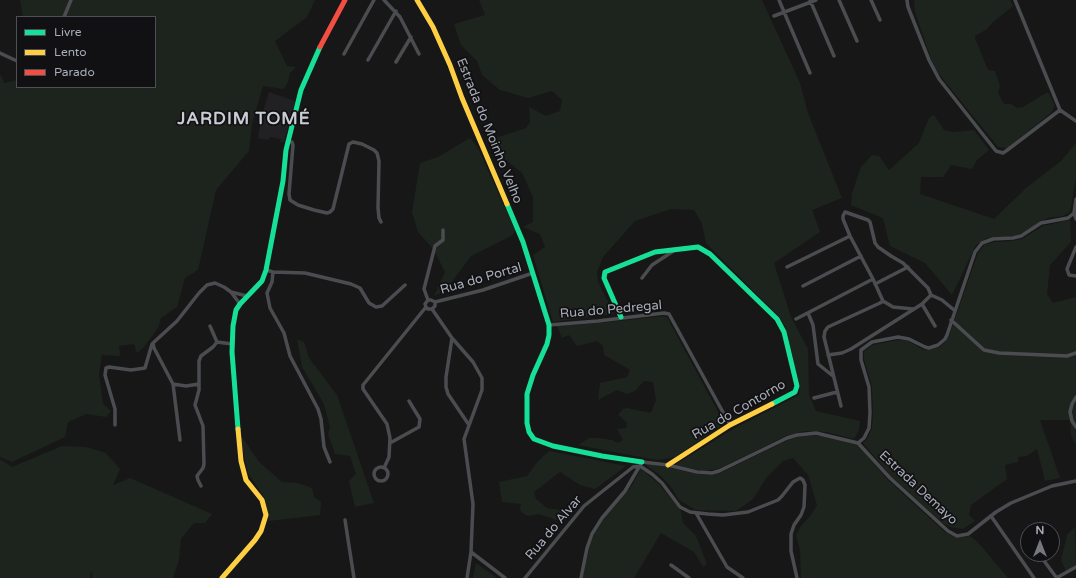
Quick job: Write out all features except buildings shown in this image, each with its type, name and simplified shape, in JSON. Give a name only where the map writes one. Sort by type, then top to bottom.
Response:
[{"type":"street","points":[[64,16],[71,0]]},
{"type":"street","points":[[222,578],[255,540],[261,531],[266,515],[262,500],[246,480],[241,461],[232,344],[236,310],[262,281],[266,270],[275,226],[288,142],[297,104],[306,77],[345,0]]},
{"type":"street","points":[[344,54],[374,0]]},
{"type":"street","points":[[384,0],[400,17],[419,54]]},
{"type":"street","name":"Estrada do Moinho Velho","points":[[417,0],[433,27],[450,65],[462,98],[523,242],[549,325]]},
{"type":"street","points":[[779,0],[810,73]]},
{"type":"street","points":[[774,16],[810,1],[816,0]]},
{"type":"street","points":[[839,0],[857,41]]},
{"type":"street","points":[[871,0],[880,20]]},
{"type":"street","points":[[907,0],[929,60],[939,79],[996,151],[1002,153],[1006,151],[1060,110]]},
{"type":"street","points":[[1015,0],[1060,110],[1076,120]]},
{"type":"street","points":[[810,1],[834,56]]},
{"type":"street","points":[[368,60],[396,11]]},
{"type":"street","points":[[396,62],[411,37]]},
{"type":"street","points":[[0,53],[16,61]]},
{"type":"street","points":[[288,142],[292,142],[294,145],[289,194],[290,200],[298,205],[321,212],[330,212],[333,209],[349,144],[353,142],[362,144],[374,150],[379,161],[378,208],[381,222]]},
{"type":"street","points":[[1076,199],[1074,213],[1076,219]]},
{"type":"street","points":[[913,310],[893,307],[883,301],[876,284],[850,236],[843,219],[844,212],[868,220],[870,222],[875,243],[878,247],[908,267],[928,288],[931,295],[942,300],[954,310]]},
{"type":"street","points":[[549,325],[547,344],[533,375],[527,394],[527,423],[531,436],[540,442],[641,464],[668,465],[704,473],[719,471],[787,438],[805,433],[825,434],[858,443],[864,438],[869,428],[870,413],[869,387],[861,360],[861,350],[872,342],[898,337],[909,339],[925,347],[934,347],[945,339],[975,252],[982,242],[993,239],[1021,236],[1041,223],[1065,219],[1074,213]]},
{"type":"street","points":[[384,468],[388,457],[390,443],[387,424],[363,389],[363,385],[426,307],[428,300],[424,289],[435,246],[443,240],[443,230]]},
{"type":"street","points":[[788,267],[850,236]]},
{"type":"street","name":"Rua do Contorno","points":[[621,317],[604,278],[605,272],[655,252],[698,247],[710,254],[777,319],[784,332],[796,389],[791,394],[730,425],[668,465]]},
{"type":"street","points":[[1076,247],[1067,269],[1069,275],[1076,276]]},
{"type":"street","points":[[642,278],[649,268],[656,262],[676,250]]},
{"type":"street","points":[[655,252],[656,262]]},
{"type":"street","points":[[802,286],[861,256]]},
{"type":"street","points":[[876,284],[908,267]]},
{"type":"street","points":[[266,270],[273,272],[305,273],[357,285],[369,303],[376,307],[382,306],[405,285]]},
{"type":"street","points":[[273,272],[272,282],[267,293],[270,308],[284,333],[290,356],[318,409],[321,419],[324,447],[330,462]]},
{"type":"street","name":"Rua do Portal","points":[[434,302],[488,288],[533,273]]},
{"type":"street","points":[[796,319],[873,279]]},
{"type":"street","points":[[115,425],[116,414],[105,375],[106,368],[110,367],[131,370],[145,368],[153,343],[177,321],[207,285],[215,283],[224,286],[231,292],[240,304]]},
{"type":"street","points":[[231,292],[247,296]]},
{"type":"street","points":[[828,355],[842,353],[851,349],[922,304],[931,295]]},
{"type":"street","points":[[428,300],[434,302],[435,306],[432,309]]},
{"type":"street","points":[[841,406],[824,337],[825,331],[828,327],[883,301]]},
{"type":"street","points":[[922,304],[935,326]]},
{"type":"street","points":[[426,307],[428,309],[432,309],[452,338],[473,362],[482,378],[482,390],[463,444],[473,504],[471,552],[467,578]]},
{"type":"street","name":"Rua do Pedregal","points":[[549,325],[664,313],[669,314],[730,425]]},
{"type":"street","points":[[808,313],[813,325],[818,364],[833,376]]},
{"type":"street","points":[[951,320],[984,350],[999,353],[1067,356],[1076,353]]},
{"type":"street","points":[[210,326],[217,342]]},
{"type":"street","points":[[452,338],[446,377],[446,387],[448,394],[469,425]]},
{"type":"street","points":[[217,342],[232,344]]},
{"type":"street","points":[[201,486],[197,476],[204,464],[203,426],[195,405],[199,394],[199,361],[202,356],[217,342]]},
{"type":"street","points":[[153,343],[154,348],[173,384],[180,440]]},
{"type":"street","points":[[173,384],[186,386],[199,384]]},
{"type":"street","points":[[814,398],[837,392]]},
{"type":"street","points":[[1076,397],[1070,412],[1072,421],[1076,428]]},
{"type":"street","points":[[390,443],[419,427],[420,419],[409,401]]},
{"type":"street","name":"Estrada Demayo","points":[[858,443],[890,478],[954,535],[961,536],[968,534],[1004,506],[1052,486],[1076,481]]},
{"type":"street","points":[[641,464],[662,483],[680,507],[696,513],[723,515],[748,512],[778,500],[793,482],[798,479],[804,481],[804,506],[791,534],[791,551],[797,578]]},
{"type":"street","points":[[581,578],[587,548],[592,534],[602,518],[625,491],[641,464]]},
{"type":"street","name":"Rua do Alvar","points":[[525,578],[584,506],[633,467],[641,464]]},
{"type":"street","points":[[696,513],[727,567],[743,578]]},
{"type":"street","points":[[991,516],[1034,578]]},
{"type":"street","points":[[345,520],[354,578]]},
{"type":"street","points":[[471,552],[505,578]]},
{"type":"street","points":[[1045,562],[1056,577],[1076,567]]},
{"type":"street","points":[[671,565],[689,578]]},
{"type":"shaded area","points":[[20,0],[315,0],[307,17],[275,41],[287,66],[296,67],[290,73],[288,82],[284,89],[263,86],[252,124],[249,151],[216,190],[198,270],[185,278],[177,307],[161,318],[158,328],[144,347],[137,353],[134,344],[119,346],[120,356],[102,355],[99,374],[103,404],[111,411],[106,417],[86,414],[68,422],[65,437],[12,462],[0,457],[0,75],[4,83],[16,80],[16,88],[156,88],[156,16],[23,16]]},
{"type":"shaded area","points":[[479,0],[762,0],[800,83],[808,113],[842,198],[812,210],[820,232],[774,263],[791,317],[808,349],[809,395],[816,411],[860,421],[859,430],[854,439],[826,432],[805,431],[786,436],[718,469],[704,471],[675,465],[733,429],[799,395],[800,386],[785,326],[779,317],[706,243],[702,224],[694,210],[671,209],[635,221],[603,257],[597,272],[598,282],[614,314],[553,322],[533,255],[545,247],[540,234],[523,227],[533,222],[533,197],[522,173],[489,146],[493,139],[526,128],[530,122],[529,107],[546,116],[560,111],[562,100],[552,91],[528,98],[500,90],[482,75],[477,61],[461,45],[454,24],[485,15]]},
{"type":"shaded area","points":[[914,0],[1010,0],[1013,6],[993,22],[987,29],[975,36],[975,38],[988,70],[995,71],[1000,86],[998,93],[1004,104],[1011,104],[1017,108],[1023,107],[1046,93],[1049,93],[1054,104],[1052,112],[1007,148],[998,147],[936,70],[915,12]]},
{"type":"shaded area","points":[[269,92],[295,101],[284,142],[280,142],[281,139],[270,137],[268,140],[258,138],[262,114]]},
{"type":"shaded area","points":[[934,115],[944,130],[953,132],[974,130],[989,150],[977,160],[972,169],[951,165],[943,177],[921,177],[920,194],[994,219],[1026,188],[1061,161],[1076,143],[1076,178],[1070,212],[1063,216],[1048,218],[1016,236],[987,238],[976,245],[952,295],[925,263],[890,246],[883,218],[851,205],[852,193],[861,167],[872,155],[879,156],[889,170],[919,143],[929,118]]},
{"type":"shaded area","points":[[470,138],[478,148],[515,230],[513,235],[471,256],[445,291],[434,296],[445,272],[434,250],[418,232],[412,212],[420,163],[438,157]]},
{"type":"shaded area","points":[[1070,220],[1071,242],[1050,265],[1047,294],[1053,303],[1076,297],[1076,445],[1071,436],[1070,420],[1040,420],[1060,478],[1045,481],[1037,449],[1027,456],[1018,457],[1018,462],[1005,465],[1007,479],[971,505],[969,515],[975,521],[963,529],[950,527],[941,522],[892,477],[863,443],[867,439],[872,428],[873,413],[872,387],[864,359],[864,351],[873,345],[898,340],[908,341],[924,350],[940,347],[949,336],[978,253],[984,245],[994,242],[1022,239],[1043,226]]},
{"type":"shaded area","points":[[665,316],[723,421],[723,425],[675,457],[658,460],[578,445],[589,438],[612,440],[618,443],[623,440],[617,429],[626,428],[627,423],[618,415],[623,409],[627,408],[651,413],[656,400],[653,382],[644,381],[635,391],[627,394],[617,390],[598,400],[600,383],[627,377],[630,370],[604,355],[603,346],[597,341],[577,346],[569,335],[562,338],[557,326]]},
{"type":"shaded area","points":[[297,339],[304,342],[309,358],[337,395],[374,503],[355,507],[349,481],[356,474],[350,456],[335,454],[328,434],[330,427],[324,404],[302,367]]},
{"type":"shaded area","points":[[805,435],[825,436],[857,444],[888,480],[946,533],[957,538],[969,536],[973,538],[1008,578],[801,578],[800,550],[796,535],[817,505],[808,475],[793,458],[783,461],[767,477],[753,499],[736,511],[696,510],[679,500],[671,487],[659,474],[646,464],[697,474],[712,475],[720,473],[788,440]]},
{"type":"shaded area","points":[[240,438],[243,438],[259,462],[282,482],[298,483],[312,488],[314,497],[321,502],[320,515],[269,521],[265,499],[248,473]]},
{"type":"shaded area","points":[[62,446],[86,447],[106,453],[120,469],[113,485],[130,478],[212,514],[205,523],[194,523],[181,539],[179,560],[173,578],[93,578],[91,571],[90,578],[0,578],[0,459],[12,467]]},
{"type":"shaded area","points":[[549,451],[626,466],[595,489],[580,485],[560,472],[534,492],[536,499],[547,508],[570,511],[569,518],[562,522],[539,514],[529,516],[525,515],[520,510],[521,504],[502,502],[499,482],[527,476],[538,461]]},
{"type":"shaded area","points":[[641,469],[659,484],[681,511],[683,523],[696,536],[707,564],[703,567],[694,552],[661,533],[634,578],[583,578],[588,548],[594,535],[606,515],[631,487]]},
{"type":"shaded area","points":[[1075,527],[1076,565],[1066,571],[1061,560],[1067,535]]},
{"type":"shaded area","points":[[476,563],[497,578],[473,578]]},
{"type":"traffic: fast","points":[[238,429],[232,352],[233,326],[236,310],[262,281],[266,270],[283,181],[286,150],[301,90],[320,47]]},
{"type":"traffic: fast","points":[[507,204],[523,242],[549,325],[547,344],[533,375],[527,394],[527,423],[529,432],[534,439],[553,446],[642,462]]},
{"type":"traffic: fast","points":[[621,317],[604,278],[605,272],[655,252],[698,247],[710,254],[777,319],[784,332],[797,386],[795,392],[772,404]]},
{"type":"traffic: slow","points":[[417,0],[433,27],[450,65],[462,98],[507,204]]},
{"type":"traffic: slow","points":[[668,465],[730,425],[772,404]]},
{"type":"traffic: slow","points":[[222,578],[255,540],[261,531],[266,515],[262,500],[246,480],[241,461],[238,429]]},
{"type":"traffic: jam","points":[[320,47],[345,0]]},
{"type":"district","name":"JARDIM TOMÉ","points":[[244,120]]}]
